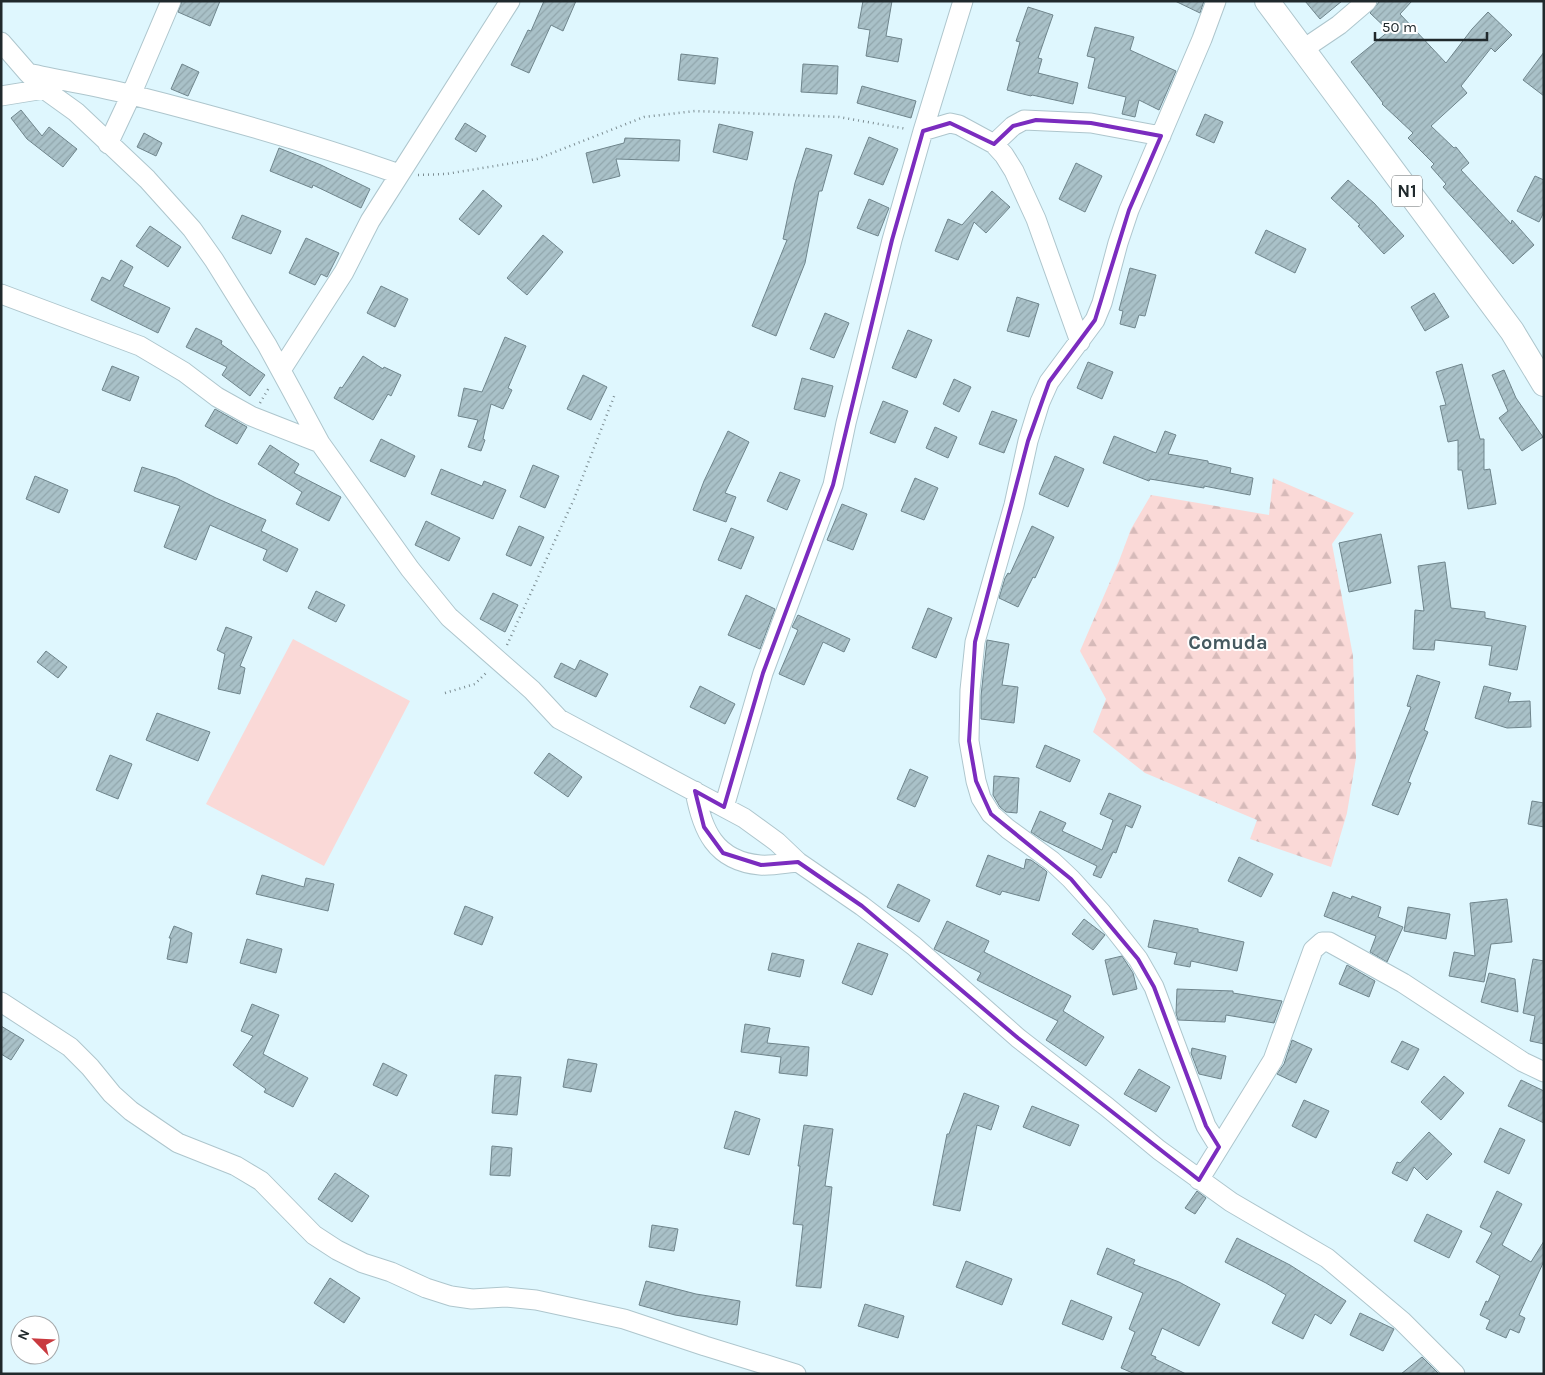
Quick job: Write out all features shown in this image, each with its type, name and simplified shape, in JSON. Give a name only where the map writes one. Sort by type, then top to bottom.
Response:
[{"type":"main road","name":"N1","points":[[1267,1],[1512,331],[1544,384]]},
{"type":"street","points":[[108,144],[171,1]]},
{"type":"street","points":[[281,370],[344,272],[370,221],[510,1]]},
{"type":"street","points":[[724,807],[763,673],[833,486],[846,423],[892,240],[923,131],[964,1]]},
{"type":"street","points":[[1216,1],[1202,39],[1129,210],[1102,303],[1095,320],[1049,382],[1040,402],[1028,441],[1014,504],[975,642],[970,690],[969,741],[981,798],[991,814],[1008,830],[1052,861],[1072,879],[1138,959],[1154,987],[1206,1126],[1219,1147]]},
{"type":"street","points":[[1302,50],[1339,25],[1367,1]]},
{"type":"street","points":[[1,42],[28,74],[44,89],[76,112],[147,180],[192,229],[214,260],[281,370],[320,443],[410,569],[449,616],[532,690],[559,719],[744,818],[776,842],[798,862],[862,906],[914,946],[1018,1038],[1159,1150],[1231,1202],[1327,1258],[1402,1321],[1455,1374]]},
{"type":"street","points":[[28,74],[131,95],[280,134],[400,174]]},
{"type":"street","points":[[1,96],[44,89]]},
{"type":"street","points":[[994,144],[1013,126],[1024,120],[1091,123],[1161,136]]},
{"type":"street","points":[[923,131],[950,123],[968,129],[994,144],[1004,155],[1014,171],[1036,218],[1080,342]]},
{"type":"street","points":[[1,294],[140,346],[184,372],[217,397],[251,416],[320,443]]},
{"type":"street","points":[[695,791],[699,814],[704,827],[723,853],[738,860],[761,865],[798,862]]},
{"type":"street","points":[[1199,1180],[1273,1060],[1313,950],[1322,942],[1330,942],[1403,983],[1523,1062],[1544,1072]]},
{"type":"street","points":[[1,1002],[70,1046],[112,1094],[130,1111],[178,1143],[236,1166],[261,1181],[314,1235],[337,1250],[363,1263],[451,1296],[472,1298],[506,1297],[536,1300],[615,1316],[796,1374]]},
{"type":"path","points":[[400,174],[446,174],[537,159],[644,117],[695,111],[839,117],[923,131]]},
{"type":"path","points":[[251,416],[281,370]]},
{"type":"path","points":[[446,693],[475,684],[499,661],[574,499],[615,394]]},
{"type":"highlighted area","points":[[1036,120],[1091,123],[1161,136],[1129,210],[1095,320],[1049,382],[1028,441],[975,642],[969,741],[976,781],[991,814],[1071,879],[1138,959],[1154,987],[1206,1126],[1219,1147],[1199,1180],[1018,1038],[862,906],[798,862],[761,865],[723,853],[704,827],[695,791],[724,807],[763,673],[833,485],[892,240],[923,131],[950,123],[994,144],[1013,126]]},
{"type":"green space","points":[[1273,478],[1354,513],[1332,544],[1353,656],[1356,758],[1347,813],[1331,867],[1250,839],[1257,820],[1145,773],[1093,732],[1106,699],[1080,651],[1131,529],[1151,495],[1269,515]]},
{"type":"green space","points":[[293,639],[410,701],[324,866],[206,804]]},
{"type":"building","points":[[182,1],[220,1],[210,26],[178,12]]},
{"type":"building","points":[[544,1],[576,1],[563,31],[551,25],[529,73],[511,65],[528,30],[531,31]]},
{"type":"building","points":[[863,1],[892,1],[886,36],[902,39],[898,62],[866,56],[870,30],[858,28]]},
{"type":"building","points":[[1175,1],[1204,1],[1200,13]]},
{"type":"building","points":[[1305,1],[1342,1],[1320,19]]},
{"type":"building","points":[[1380,1],[1412,1],[1400,14],[1446,63],[1472,29],[1488,12],[1512,35],[1495,52],[1491,48],[1461,86],[1467,93],[1431,126],[1454,148],[1456,147],[1469,163],[1461,170],[1511,224],[1512,220],[1534,245],[1513,264],[1443,187],[1446,184],[1431,167],[1434,164],[1408,138],[1413,133],[1382,104],[1351,62],[1389,31],[1370,13]]},
{"type":"building","points":[[1028,7],[1053,15],[1038,58],[1042,59],[1038,73],[1078,83],[1073,104],[1007,90],[1020,42],[1016,41]]},
{"type":"building","points":[[1095,27],[1134,37],[1130,50],[1176,71],[1159,110],[1139,100],[1135,117],[1122,114],[1126,97],[1088,88],[1095,58],[1087,56]]},
{"type":"building","points":[[1544,52],[1544,96],[1523,80]]},
{"type":"building","points":[[681,54],[718,58],[715,84],[678,80]]},
{"type":"building","points":[[182,64],[199,72],[188,96],[171,89]]},
{"type":"building","points":[[803,64],[838,66],[837,94],[801,92]]},
{"type":"building","points":[[862,86],[916,101],[911,118],[857,103]]},
{"type":"building","points":[[21,110],[42,136],[49,127],[77,149],[63,167],[27,139],[11,118]]},
{"type":"building","points":[[1205,114],[1223,122],[1214,143],[1196,135]]},
{"type":"building","points":[[465,123],[486,136],[476,152],[455,139]]},
{"type":"building","points":[[719,124],[753,132],[747,160],[713,152]]},
{"type":"building","points":[[144,133],[162,143],[156,156],[137,147]]},
{"type":"building","points":[[869,137],[898,149],[883,185],[854,174]]},
{"type":"building","points":[[625,138],[680,140],[679,161],[616,159],[620,176],[593,183],[586,153],[624,143]]},
{"type":"building","points":[[279,148],[321,165],[370,189],[361,208],[313,185],[312,188],[270,171]]},
{"type":"building","points":[[806,148],[832,155],[822,191],[819,191],[805,263],[776,336],[752,326],[787,240],[783,239],[795,183]]},
{"type":"building","points":[[1076,163],[1102,176],[1085,212],[1059,199]]},
{"type":"building","points":[[1535,176],[1544,180],[1544,212],[1539,222],[1517,211]]},
{"type":"building","points":[[1348,180],[1374,203],[1404,236],[1384,254],[1358,226],[1360,225],[1331,198]]},
{"type":"building","points":[[483,190],[502,206],[479,235],[459,219]]},
{"type":"building","points":[[992,191],[1010,207],[986,233],[974,222],[958,260],[935,251],[948,219],[962,225]]},
{"type":"building","points":[[869,199],[889,208],[878,236],[857,228]]},
{"type":"building","points":[[242,215],[281,231],[271,254],[232,238]]},
{"type":"building","points":[[150,226],[181,247],[168,267],[136,246]]},
{"type":"building","points":[[1266,230],[1306,249],[1295,273],[1255,253]]},
{"type":"building","points":[[543,235],[563,252],[527,295],[507,278]]},
{"type":"building","points":[[306,238],[339,253],[327,277],[321,274],[315,285],[289,273]]},
{"type":"building","points":[[121,260],[133,267],[123,286],[170,308],[158,333],[91,300],[102,277],[110,281]]},
{"type":"building","points":[[1130,268],[1156,275],[1145,316],[1139,315],[1135,328],[1120,324],[1123,311],[1119,310]]},
{"type":"building","points":[[381,286],[408,299],[395,327],[367,313]]},
{"type":"building","points":[[1434,293],[1449,317],[1425,331],[1411,307]]},
{"type":"building","points":[[1017,297],[1039,304],[1029,337],[1007,331]]},
{"type":"building","points":[[825,313],[849,323],[834,358],[810,349]]},
{"type":"building","points":[[196,328],[222,341],[221,344],[265,375],[250,396],[222,375],[227,367],[186,347]]},
{"type":"building","points":[[908,330],[932,340],[916,378],[892,368]]},
{"type":"building","points":[[505,337],[526,346],[508,388],[512,390],[503,409],[491,404],[483,439],[485,440],[481,451],[468,447],[478,420],[458,416],[464,388],[482,392]]},
{"type":"building","points":[[363,356],[383,369],[384,367],[401,375],[391,396],[388,394],[373,420],[334,398]]},
{"type":"building","points":[[1088,362],[1113,372],[1102,399],[1077,388]]},
{"type":"building","points":[[1462,364],[1480,439],[1484,439],[1484,470],[1490,469],[1496,504],[1468,509],[1462,470],[1458,470],[1458,440],[1448,442],[1440,406],[1446,405],[1436,372]]},
{"type":"building","points":[[112,366],[139,377],[130,401],[102,390]]},
{"type":"building","points":[[1504,370],[1516,398],[1543,437],[1522,451],[1499,418],[1508,411],[1492,375]]},
{"type":"building","points":[[583,375],[607,387],[591,420],[567,409]]},
{"type":"building","points":[[802,378],[833,386],[825,417],[794,409]]},
{"type":"building","points":[[954,379],[971,387],[959,412],[943,404]]},
{"type":"building","points":[[883,401],[908,411],[895,443],[870,433]]},
{"type":"building","points":[[215,409],[247,427],[237,444],[205,426]]},
{"type":"building","points":[[992,411],[1017,420],[1004,453],[979,444]]},
{"type":"building","points":[[935,427],[957,437],[948,458],[926,448]]},
{"type":"building","points":[[728,431],[749,442],[725,493],[736,497],[726,522],[693,510],[704,481]]},
{"type":"building","points":[[1165,431],[1176,435],[1168,454],[1208,461],[1208,463],[1231,468],[1230,473],[1253,478],[1250,495],[1204,486],[1204,488],[1150,479],[1149,481],[1103,463],[1114,436],[1156,453]]},
{"type":"building","points":[[381,439],[415,456],[405,477],[370,461]]},
{"type":"building","points":[[270,445],[299,464],[294,473],[341,497],[329,521],[296,504],[302,492],[258,464]]},
{"type":"building","points":[[1055,456],[1084,469],[1068,507],[1039,494]]},
{"type":"building","points":[[533,465],[559,476],[545,508],[520,497]]},
{"type":"building","points":[[142,467],[176,478],[266,520],[261,531],[298,549],[287,572],[263,560],[267,550],[210,525],[196,560],[164,547],[180,506],[134,491]]},
{"type":"building","points":[[441,469],[482,486],[484,481],[506,490],[493,519],[431,494]]},
{"type":"building","points":[[780,472],[800,480],[787,510],[767,501]]},
{"type":"building","points":[[35,476],[68,490],[59,513],[26,499]]},
{"type":"building","points":[[915,478],[938,488],[924,520],[901,511]]},
{"type":"building","points":[[842,504],[867,514],[853,550],[827,540]]},
{"type":"building","points":[[426,521],[460,538],[449,561],[415,545]]},
{"type":"building","points":[[519,526],[544,537],[531,566],[506,555]]},
{"type":"building","points":[[1032,526],[1054,537],[1035,578],[1033,577],[1018,607],[999,598],[1005,578],[1008,573],[1010,574]]},
{"type":"building","points":[[731,528],[754,537],[741,569],[718,560]]},
{"type":"building","points":[[1381,534],[1391,583],[1349,592],[1339,543]]},
{"type":"building","points":[[1445,562],[1451,608],[1485,612],[1485,618],[1526,626],[1517,670],[1489,665],[1492,646],[1435,640],[1434,650],[1413,649],[1415,610],[1424,611],[1418,566]]},
{"type":"building","points":[[316,591],[345,605],[336,622],[308,608]]},
{"type":"building","points":[[493,593],[518,605],[505,632],[480,619]]},
{"type":"building","points":[[746,595],[775,609],[760,649],[728,635]]},
{"type":"building","points":[[928,608],[952,618],[936,658],[912,648]]},
{"type":"building","points":[[798,615],[850,639],[844,652],[823,642],[804,685],[779,674],[798,630],[792,627]]},
{"type":"building","points":[[226,627],[252,637],[240,666],[245,668],[240,694],[218,689],[225,654],[217,650]]},
{"type":"building","points":[[987,640],[1009,644],[1002,685],[1018,687],[1014,723],[981,719],[981,696]]},
{"type":"building","points":[[46,651],[67,667],[58,678],[37,662]]},
{"type":"building","points":[[580,660],[608,674],[596,697],[554,677],[561,663],[575,670]]},
{"type":"building","points":[[1417,675],[1440,682],[1424,730],[1428,732],[1408,782],[1411,783],[1398,815],[1372,805],[1411,707],[1407,706]]},
{"type":"building","points":[[700,686],[735,704],[725,724],[690,707]]},
{"type":"building","points":[[1484,686],[1511,693],[1508,702],[1530,701],[1531,727],[1507,728],[1475,718]]},
{"type":"building","points":[[157,713],[210,732],[198,761],[146,740]]},
{"type":"building","points":[[1045,745],[1080,760],[1070,782],[1036,767]]},
{"type":"building","points":[[549,753],[582,777],[568,797],[534,773]]},
{"type":"building","points":[[110,755],[132,764],[118,799],[96,790]]},
{"type":"building","points":[[910,769],[928,777],[915,807],[897,799]]},
{"type":"building","points":[[994,776],[1019,778],[1017,813],[1006,812],[1000,807],[993,795]]},
{"type":"building","points":[[1109,793],[1141,806],[1132,828],[1126,825],[1116,853],[1113,852],[1101,878],[1093,875],[1097,866],[1043,840],[1031,832],[1040,811],[1066,823],[1062,831],[1102,850],[1113,820],[1100,814]]},
{"type":"building","points":[[1532,801],[1544,803],[1544,827],[1528,824]]},
{"type":"building","points":[[988,855],[1024,869],[1026,859],[1031,860],[1045,870],[1047,872],[1039,901],[1002,891],[1000,895],[976,886]]},
{"type":"building","points":[[1239,857],[1273,874],[1261,897],[1228,881]]},
{"type":"building","points":[[262,875],[304,887],[306,878],[334,884],[328,911],[256,894]]},
{"type":"building","points":[[898,884],[930,900],[919,922],[887,907]]},
{"type":"building","points":[[1333,892],[1351,899],[1352,896],[1381,907],[1378,917],[1403,927],[1387,962],[1370,952],[1376,936],[1324,916]]},
{"type":"building","points":[[1507,899],[1512,942],[1491,944],[1484,982],[1449,976],[1454,952],[1475,956],[1470,903]]},
{"type":"building","points":[[465,906],[493,917],[482,945],[454,934]]},
{"type":"building","points":[[1408,907],[1450,914],[1446,939],[1404,931]]},
{"type":"building","points":[[1084,919],[1105,935],[1093,950],[1072,934]]},
{"type":"building","points":[[1154,920],[1198,929],[1198,932],[1244,942],[1237,971],[1191,961],[1190,967],[1174,964],[1177,953],[1148,947]]},
{"type":"building","points":[[947,921],[989,941],[984,952],[1071,996],[1063,1011],[1104,1037],[1086,1066],[1046,1040],[1058,1021],[977,980],[981,973],[934,949]]},
{"type":"building","points":[[174,926],[192,933],[187,963],[167,959],[171,938],[169,938]]},
{"type":"building","points":[[247,939],[282,949],[276,973],[240,963]]},
{"type":"building","points":[[858,943],[888,954],[872,995],[842,983]]},
{"type":"building","points":[[772,953],[804,960],[800,977],[768,970]]},
{"type":"building","points":[[1122,956],[1133,973],[1137,989],[1113,995],[1105,960]]},
{"type":"building","points":[[1533,959],[1544,961],[1544,1044],[1530,1041],[1535,1016],[1523,1013]]},
{"type":"building","points":[[1347,965],[1375,981],[1369,997],[1339,984]]},
{"type":"building","points":[[1489,973],[1515,979],[1518,1012],[1481,1002]]},
{"type":"building","points":[[1177,989],[1233,991],[1233,993],[1282,1001],[1274,1023],[1226,1015],[1225,1022],[1178,1020],[1176,1013]]},
{"type":"building","points":[[252,1004],[279,1015],[263,1054],[308,1078],[293,1107],[264,1092],[266,1089],[233,1065],[253,1036],[241,1031]]},
{"type":"building","points":[[745,1024],[770,1028],[767,1043],[809,1047],[807,1076],[779,1073],[781,1057],[741,1052]]},
{"type":"building","points":[[1,1026],[24,1040],[11,1060],[1,1054]]},
{"type":"building","points":[[1292,1040],[1312,1049],[1296,1083],[1277,1074],[1284,1064]]},
{"type":"building","points":[[1402,1041],[1419,1049],[1408,1070],[1391,1062]]},
{"type":"building","points":[[1192,1048],[1226,1056],[1221,1079],[1199,1074],[1191,1053]]},
{"type":"building","points":[[568,1059],[597,1064],[591,1092],[563,1087]]},
{"type":"building","points":[[383,1063],[407,1075],[397,1096],[373,1085]]},
{"type":"building","points":[[1139,1069],[1170,1087],[1156,1112],[1124,1094]]},
{"type":"building","points":[[495,1075],[521,1077],[517,1115],[492,1113]]},
{"type":"building","points":[[1444,1076],[1464,1093],[1441,1120],[1421,1102]]},
{"type":"building","points":[[1521,1080],[1544,1091],[1544,1123],[1508,1106]]},
{"type":"building","points":[[964,1093],[999,1106],[991,1130],[977,1125],[960,1211],[933,1205],[947,1134],[949,1134]]},
{"type":"building","points":[[1304,1100],[1329,1111],[1316,1138],[1292,1126]]},
{"type":"building","points":[[1032,1106],[1079,1125],[1070,1146],[1023,1127]]},
{"type":"building","points":[[735,1111],[760,1119],[749,1155],[724,1148]]},
{"type":"building","points":[[804,1125],[833,1129],[825,1186],[832,1187],[821,1288],[796,1286],[803,1225],[793,1224]]},
{"type":"building","points":[[1500,1128],[1525,1140],[1509,1174],[1484,1162]]},
{"type":"building","points":[[1429,1132],[1452,1154],[1427,1180],[1414,1167],[1407,1181],[1392,1173],[1397,1162],[1400,1163]]},
{"type":"building","points":[[492,1146],[512,1148],[510,1176],[490,1175]]},
{"type":"building","points":[[335,1173],[369,1196],[352,1222],[318,1199]]},
{"type":"building","points":[[1197,1191],[1206,1198],[1195,1214],[1185,1208]]},
{"type":"building","points":[[1497,1191],[1522,1204],[1502,1245],[1531,1262],[1544,1241],[1544,1261],[1519,1315],[1525,1318],[1519,1333],[1510,1329],[1506,1338],[1486,1329],[1490,1320],[1480,1315],[1500,1276],[1476,1262],[1492,1233],[1480,1227]]},
{"type":"building","points":[[1427,1214],[1462,1231],[1449,1258],[1414,1241]]},
{"type":"building","points":[[652,1225],[678,1229],[674,1251],[649,1247]]},
{"type":"building","points":[[1237,1238],[1290,1265],[1346,1301],[1331,1324],[1315,1314],[1303,1339],[1272,1323],[1286,1295],[1225,1262]]},
{"type":"building","points":[[1107,1248],[1135,1260],[1133,1264],[1179,1282],[1220,1304],[1199,1346],[1162,1328],[1151,1355],[1156,1357],[1155,1359],[1186,1374],[1135,1374],[1121,1368],[1135,1332],[1129,1329],[1143,1293],[1097,1274]]},
{"type":"building","points":[[966,1261],[1012,1279],[1002,1305],[956,1287]]},
{"type":"building","points":[[330,1278],[360,1298],[344,1323],[314,1303]]},
{"type":"building","points":[[646,1281],[696,1294],[740,1301],[737,1325],[675,1315],[639,1305]]},
{"type":"building","points":[[1071,1300],[1112,1317],[1103,1340],[1062,1324]]},
{"type":"building","points":[[865,1304],[904,1316],[898,1338],[858,1326]]},
{"type":"building","points":[[1360,1313],[1394,1329],[1383,1351],[1350,1335]]},
{"type":"building","points":[[1422,1357],[1439,1374],[1401,1374]]},
{"type":"district","name":"Comuda","points":[[1228,642]]}]
